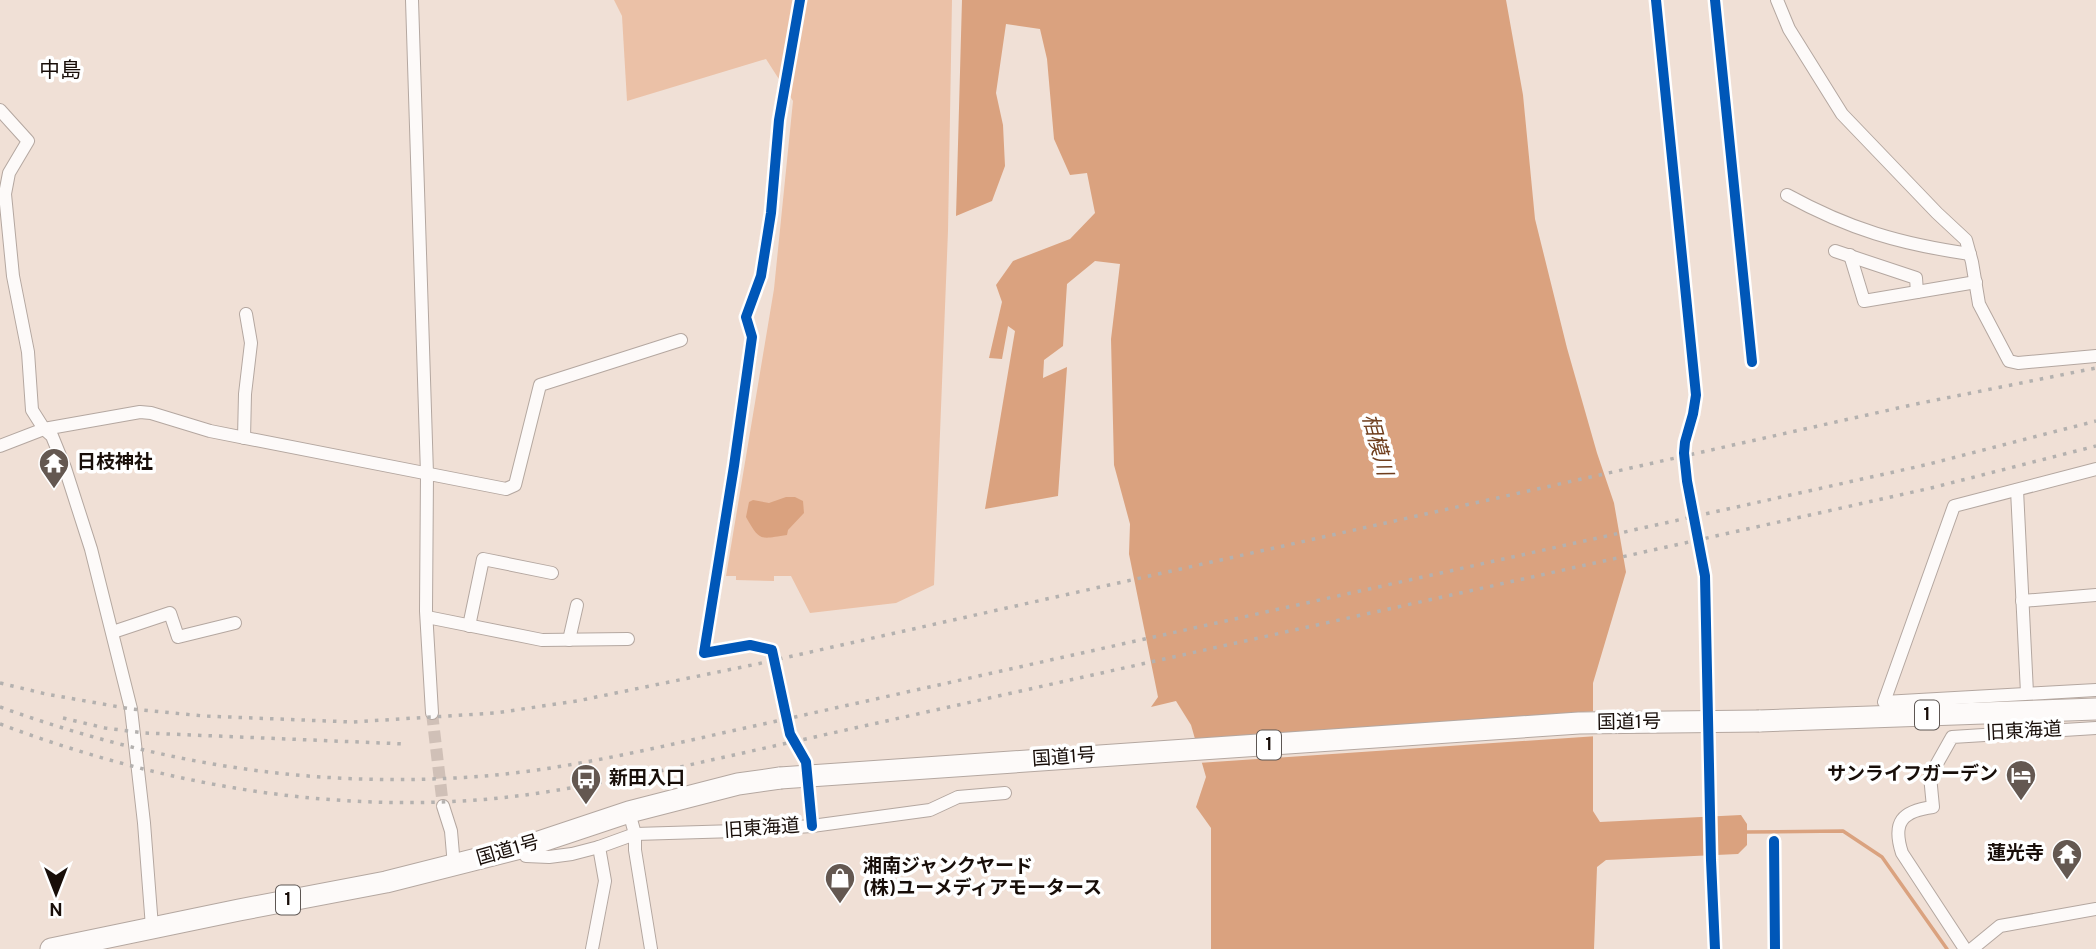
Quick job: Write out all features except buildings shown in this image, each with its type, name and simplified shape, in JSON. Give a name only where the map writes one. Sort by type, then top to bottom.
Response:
[{"type":"highway","name":"国道1号","points":[[51,949],[386,882],[524,848],[629,812],[738,784],[780,778],[1579,723],[2096,709]]},
{"type":"street","points":[[412,0],[427,474],[427,617],[432,713]]},
{"type":"street","points":[[800,0],[779,120],[771,213],[761,276],[746,317],[752,337],[704,653],[750,645],[772,649],[790,734],[806,762],[812,826]]},
{"type":"street","points":[[1777,0],[1789,29],[1842,114],[1966,240],[1979,304],[2009,361],[2018,363],[2096,356]]},
{"type":"street","points":[[0,110],[28,141],[9,173],[5,194],[13,276],[28,352],[32,410],[52,436],[65,468],[91,549],[131,709],[152,927]]},
{"type":"street","points":[[1787,195],[1847,225],[1921,247],[1970,254]]},
{"type":"street","points":[[1835,251],[1916,278],[1917,292]]},
{"type":"street","points":[[1850,255],[1864,301],[1976,282]]},
{"type":"street","points":[[244,438],[245,394],[251,343],[246,314]]},
{"type":"street","points":[[0,446],[44,429],[140,412],[210,431],[506,489],[515,485],[540,385],[681,340]]},
{"type":"street","points":[[2096,469],[1954,506],[1884,702],[2096,690]]},
{"type":"street","points":[[2017,490],[2027,693]]},
{"type":"street","points":[[469,626],[484,559],[552,573]]},
{"type":"street","points":[[2022,601],[2096,595]]},
{"type":"street","points":[[569,640],[576,605]]},
{"type":"street","points":[[113,632],[170,613],[178,637],[235,623]]},
{"type":"street","points":[[427,617],[542,640],[628,639]]},
{"type":"street","name":"旧東海道","points":[[1965,949],[1902,853],[1898,842],[1898,825],[1904,816],[1916,809],[1933,807],[1930,776],[1952,737],[2096,728]]},
{"type":"street","name":"旧東海道","points":[[524,848],[527,856],[550,857],[600,847],[635,834],[812,826],[930,810],[958,797],[1005,793]]},
{"type":"street","points":[[443,806],[450,831],[454,866]]},
{"type":"street","points":[[629,812],[635,834],[635,850],[651,949]]},
{"type":"street","points":[[592,949],[605,881],[600,847]]},
{"type":"street","points":[[1972,949],[2000,926],[2096,909]]},
{"type":"shaded area","points":[[614,0],[952,0],[948,231],[934,585],[896,603],[810,613],[791,576],[774,576],[774,581],[736,580],[736,576],[726,576],[774,289],[793,101],[766,59],[627,101],[622,16]]},
{"type":"water","name":"相模川","points":[[962,0],[1506,0],[1523,95],[1535,219],[1567,348],[1614,503],[1626,572],[1593,683],[1593,811],[1600,822],[1741,815],[1747,824],[1747,845],[1738,854],[1606,860],[1597,867],[1594,949],[1211,949],[1211,828],[1196,807],[1206,777],[1191,725],[1176,701],[1151,707],[1158,697],[1129,554],[1130,524],[1114,465],[1111,339],[1120,264],[1095,261],[1067,284],[1063,346],[1044,360],[1043,378],[1067,367],[1058,496],[985,509],[1015,331],[1008,326],[1002,359],[989,358],[1002,302],[996,285],[1013,261],[1070,239],[1095,213],[1087,173],[1070,175],[1054,139],[1047,59],[1040,29],[1006,24],[996,93],[1003,125],[1005,166],[992,201],[956,216]]},
{"type":"water","points":[[786,497],[803,501],[804,513],[788,530],[787,535],[766,538],[758,535],[746,517],[749,502],[753,500],[769,503]]},
{"type":"pier","points":[[1598,711],[1598,736],[1198,763],[1191,739]]},
{"type":"waterway","points":[[1745,832],[1843,831],[1882,857],[1947,949]]},
{"type":"tunnel","points":[[432,713],[443,806]]},
{"type":"railway","points":[[0,683],[131,709],[204,716],[352,722],[495,713],[577,701],[757,664],[1916,404],[2096,368]]},
{"type":"railway","points":[[0,707],[58,727],[174,757],[291,774],[350,779],[410,779],[472,777],[547,769],[658,747],[1925,465],[2096,421]]},
{"type":"railway","points":[[0,724],[116,762],[234,788],[294,796],[416,803],[528,795],[680,767],[1931,488],[2096,446]]},
{"type":"railway","points":[[63,718],[105,728],[145,733],[406,744]]},
{"type":"cycle path","points":[[800,0],[779,120],[771,213],[761,276],[746,317],[752,337],[704,653],[750,645],[772,650],[790,734],[806,762],[812,826]]},
{"type":"cycle path","points":[[1656,0],[1696,395],[1684,453],[1705,576],[1715,949]]},
{"type":"cycle path","points":[[1715,0],[1752,362]]},
{"type":"cycle path","points":[[1774,841],[1775,949]]},
{"type":"place","name":"日枝神社","points":[[54,490]]},
{"type":"place","name":"サンライフガーデン","points":[[2021,802]]},
{"type":"place","name":"新田入口","points":[[586,806]]},
{"type":"place","name":"蓮光寺","points":[[2067,881]]},
{"type":"place","name":"湘南ジャンクヤード (株)ユーメディアモータース","points":[[840,905]]},
{"type":"district","name":"中島","points":[[60,71]]}]
